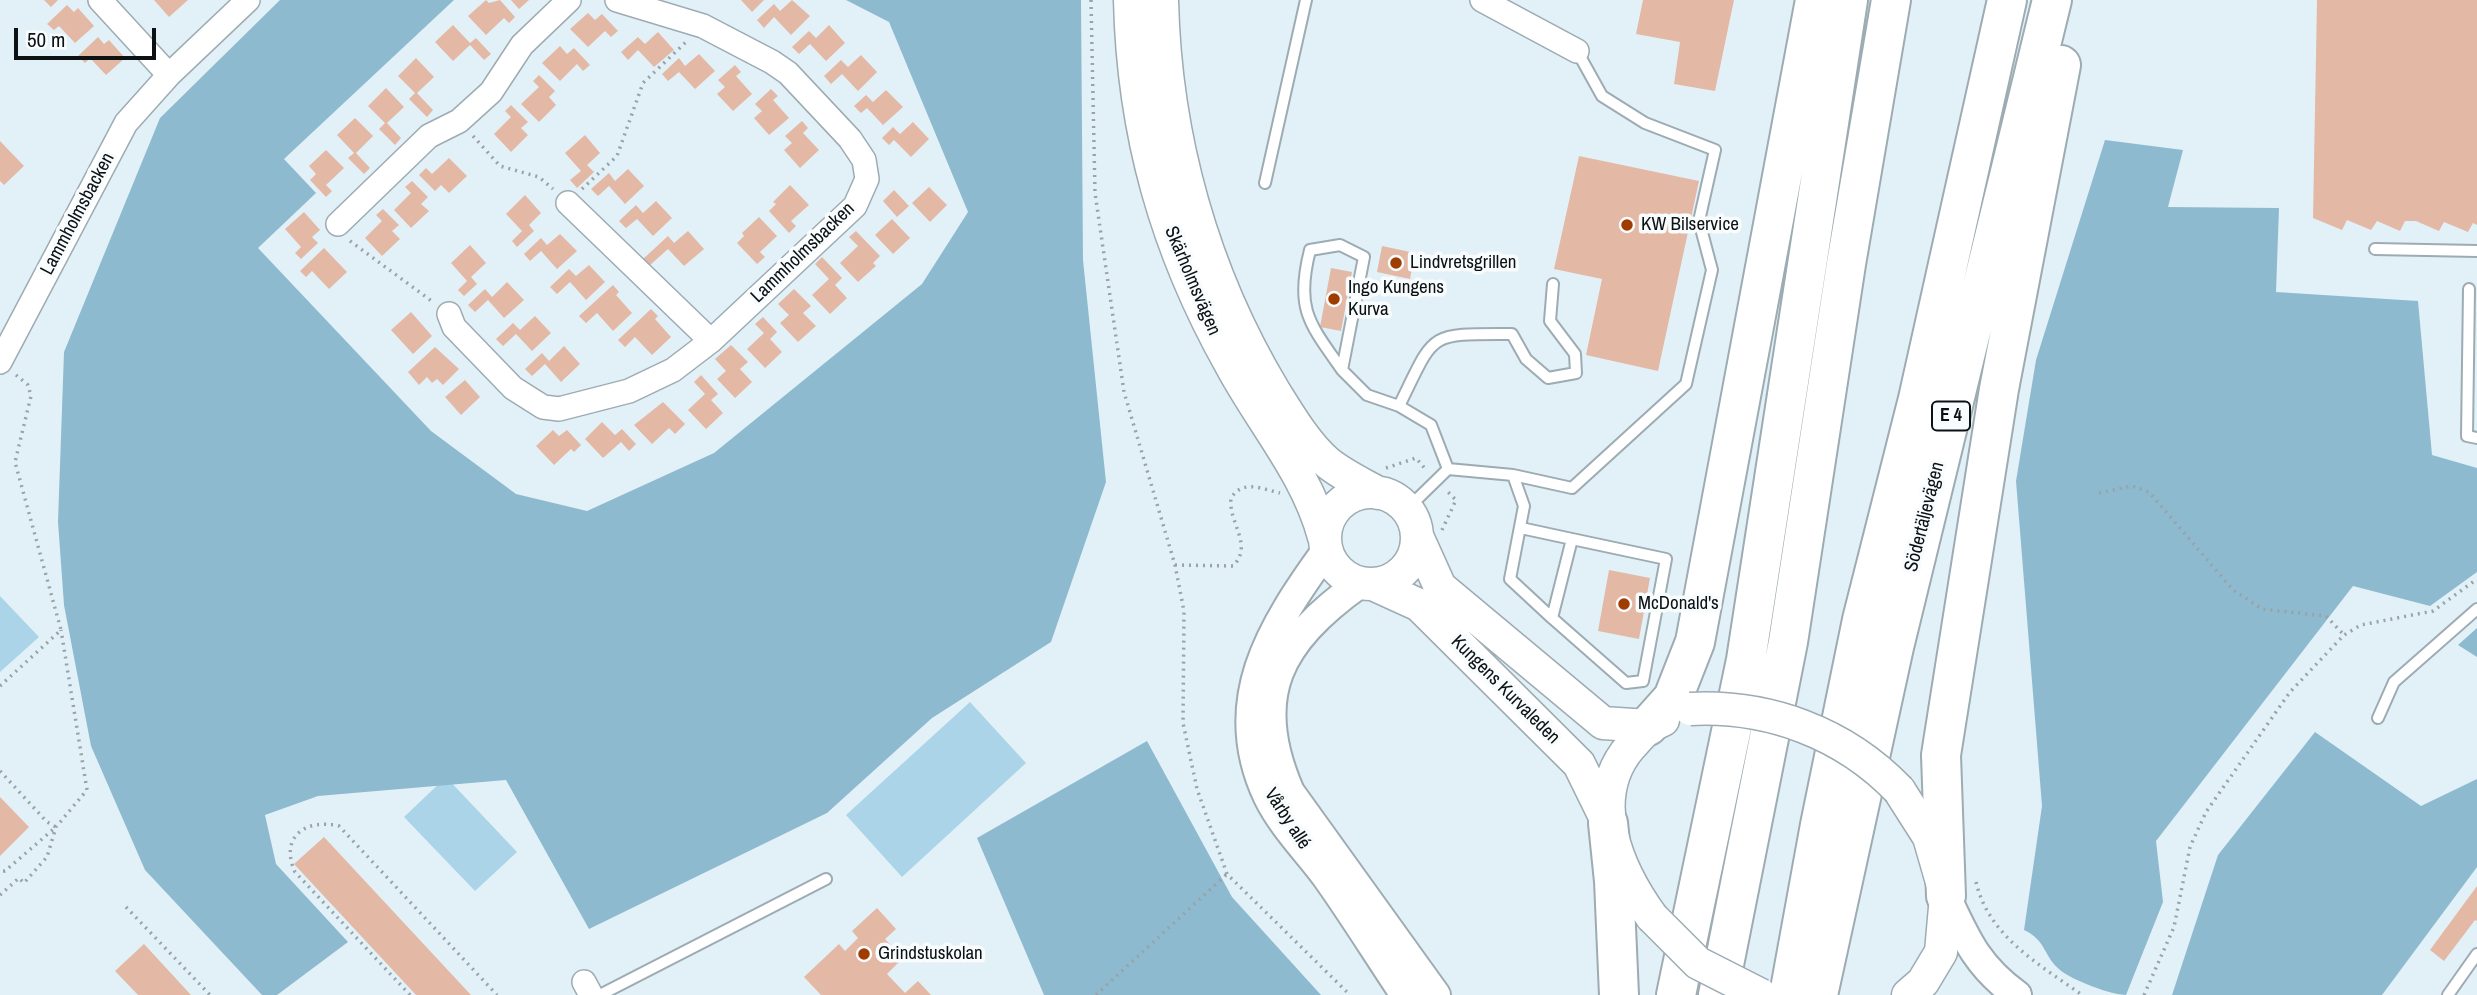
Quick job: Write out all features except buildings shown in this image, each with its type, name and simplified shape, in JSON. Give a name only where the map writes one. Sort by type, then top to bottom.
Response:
[{"type":"highway","points":[[1648,726],[1673,698],[1695,642],[1815,0]]},
{"type":"highway","points":[[1676,995],[1746,660],[1848,0]]},
{"type":"highway","points":[[1718,995],[1788,642],[1846,264],[1891,0]]},
{"type":"highway","points":[[1789,995],[1819,825],[1862,620],[1918,399],[2007,0]]},
{"type":"highway","name":"Södertäljevägen","points":[[1818,995],[1894,648],[2052,0]]},
{"type":"highway","points":[[1960,886],[1941,755],[1999,389],[2074,0]]},
{"type":"highway","points":[[1608,823],[1616,906],[1619,995]]},
{"type":"main road","name":"Skärholmsvägen","points":[[1130,0],[1136,97],[1145,147],[1160,203],[1206,319],[1254,404],[1304,481],[1325,544]]},
{"type":"main road","name":"Skärholmsvägen","points":[[1162,0],[1170,97],[1182,167],[1212,259],[1235,317],[1259,366],[1308,441],[1327,463],[1378,480]]},
{"type":"main road","points":[[1378,480],[1412,522],[1415,554],[1405,569],[1392,580],[1367,584],[1344,577],[1333,566],[1325,544],[1327,524],[1341,503],[1365,493],[1378,480]]},
{"type":"main road","name":"Kungens Kurvaleden","points":[[1412,522],[1440,587],[1603,723],[1648,726]]},
{"type":"main road","name":"Kungens Kurvaleden","points":[[1367,584],[1419,605],[1579,764],[1608,823]]},
{"type":"main road","points":[[1761,995],[1698,963],[1652,917],[1636,895],[1620,862],[1608,823],[1610,787],[1619,760],[1648,726],[1690,709],[1721,708],[1782,718],[1860,755],[1899,790],[1960,886],[1941,952],[1923,982],[1908,995]]},
{"type":"street","points":[[100,0],[169,75]]},
{"type":"street","name":"Lammholmsbacken","points":[[8,368],[126,123],[169,75],[248,0]]},
{"type":"street","points":[[338,224],[429,136],[459,121],[491,92],[522,45],[569,0]]},
{"type":"street","name":"Lammholmsbacken","points":[[449,314],[454,327],[513,388],[542,407],[559,409],[629,391],[673,370],[710,341],[855,206],[867,179],[864,160],[850,139],[788,73],[703,26],[617,0]]},
{"type":"street","points":[[1482,0],[1577,51]]},
{"type":"street","points":[[568,203],[710,341]]},
{"type":"street","name":"Vårby allé","points":[[1325,544],[1274,627],[1260,667],[1250,715],[1254,757],[1269,798],[1405,995]]},
{"type":"street","name":"Vårby allé","points":[[1367,584],[1309,622],[1285,657],[1273,707],[1271,728],[1275,754],[1296,801],[1436,995]]},
{"type":"street","points":[[1960,886],[1972,953],[1992,976],[2017,995]]},
{"type":"lane","points":[[1265,183],[1306,0]]},
{"type":"lane","points":[[1412,522],[1436,480],[1448,469],[1513,475],[1572,488],[1686,384],[1712,271],[1699,220],[1715,150],[1645,123],[1602,96],[1577,51]]},
{"type":"lane","points":[[1342,370],[1364,257],[1340,245],[1310,250],[1301,284],[1310,324],[1342,370],[1367,395],[1399,406],[1431,425],[1448,469]]},
{"type":"lane","points":[[2375,249],[2477,251]]},
{"type":"lane","points":[[1399,406],[1429,345],[1450,334],[1511,334],[1526,359],[1548,378],[1576,373],[1575,354],[1550,321],[1553,284]]},
{"type":"lane","points":[[2469,289],[2467,436],[2477,438]]},
{"type":"lane","points":[[1513,475],[1524,506],[1510,579],[1626,683],[1643,681],[1666,559],[1521,528]]},
{"type":"lane","points":[[1552,618],[1572,539]]},
{"type":"lane","points":[[2378,718],[2394,682],[2477,609]]},
{"type":"lane","points":[[592,991],[826,879]]},
{"type":"lane","points":[[2448,995],[2477,954]]},
{"type":"path","points":[[1091,0],[1095,193],[1124,392],[1175,565],[1184,611],[1183,723],[1196,789],[1227,874],[1350,995]]},
{"type":"path","points":[[459,121],[500,166],[539,177],[568,203],[617,156],[643,83],[703,26]]},
{"type":"path","points":[[338,224],[352,244],[449,314]]},
{"type":"path","points":[[0,871],[5,871],[56,827],[87,790],[61,630],[15,462],[31,396],[28,385],[8,368]]},
{"type":"path","points":[[1378,480],[1398,465],[1416,458],[1455,500]]},
{"type":"path","points":[[1175,565],[1233,566],[1243,546],[1230,510],[1230,498],[1234,492],[1247,485],[1281,493],[1304,481]]},
{"type":"path","points":[[2099,494],[2132,486],[2149,492],[2233,590],[2262,609],[2326,615],[2344,635]]},
{"type":"path","points":[[2144,995],[2174,927],[2190,847],[2206,812],[2290,692],[2344,635],[2361,625],[2433,611],[2477,579]]},
{"type":"path","points":[[0,686],[61,630]]},
{"type":"path","points":[[0,771],[47,822],[56,827]]},
{"type":"path","points":[[410,995],[295,872],[289,858],[289,847],[304,829],[321,822],[339,826],[497,995]]},
{"type":"path","points":[[0,895],[19,878],[24,883],[37,870],[47,857],[56,827]]},
{"type":"path","points":[[1097,995],[1227,874]]},
{"type":"path","points":[[1960,886],[1989,915],[2009,943],[2082,995]]},
{"type":"path","points":[[126,907],[210,995]]},
{"type":"shaded area","points":[[280,0],[454,0],[284,159],[316,193],[258,248],[431,431],[516,494],[587,511],[714,453],[922,284],[968,212],[889,22],[846,0],[1081,0],[1083,260],[1106,482],[1051,642],[932,718],[827,813],[589,929],[506,780],[318,796],[265,815],[276,864],[348,942],[277,995],[262,995],[145,870],[91,746],[64,605],[58,522],[64,352],[160,118]]},
{"type":"shaded area","points":[[2105,140],[2183,150],[2168,207],[2279,208],[2276,292],[2418,301],[2432,455],[2477,468],[2477,572],[2430,606],[2353,586],[2156,841],[2163,902],[2126,995],[2102,990],[2066,974],[2050,959],[2037,939],[2024,930],[2042,806],[2016,481],[2036,360]]},
{"type":"shaded area","points":[[0,596],[39,637],[0,672]]},
{"type":"shaded area","points":[[2477,628],[2477,657],[2458,645]]},
{"type":"shaded area","points":[[970,702],[1026,763],[902,877],[846,815]]},
{"type":"shaded area","points":[[2315,732],[2421,806],[2477,779],[2477,867],[2382,995],[2172,995],[2218,855]]},
{"type":"shaded area","points":[[1147,741],[1232,897],[1321,995],[1044,995],[977,838]]},
{"type":"shaded area","points":[[446,777],[517,852],[475,891],[404,817]]},
{"type":"place","name":"KW Bilservice","points":[[1627,225]]},
{"type":"place","name":"Lindvretsgrillen","points":[[1396,263]]},
{"type":"place","name":"Ingo Kungens Kurva","points":[[1334,299]]},
{"type":"place","name":"McDonald's","points":[[1624,604]]},
{"type":"place","name":"Grindstuskolan","points":[[864,954]]}]
